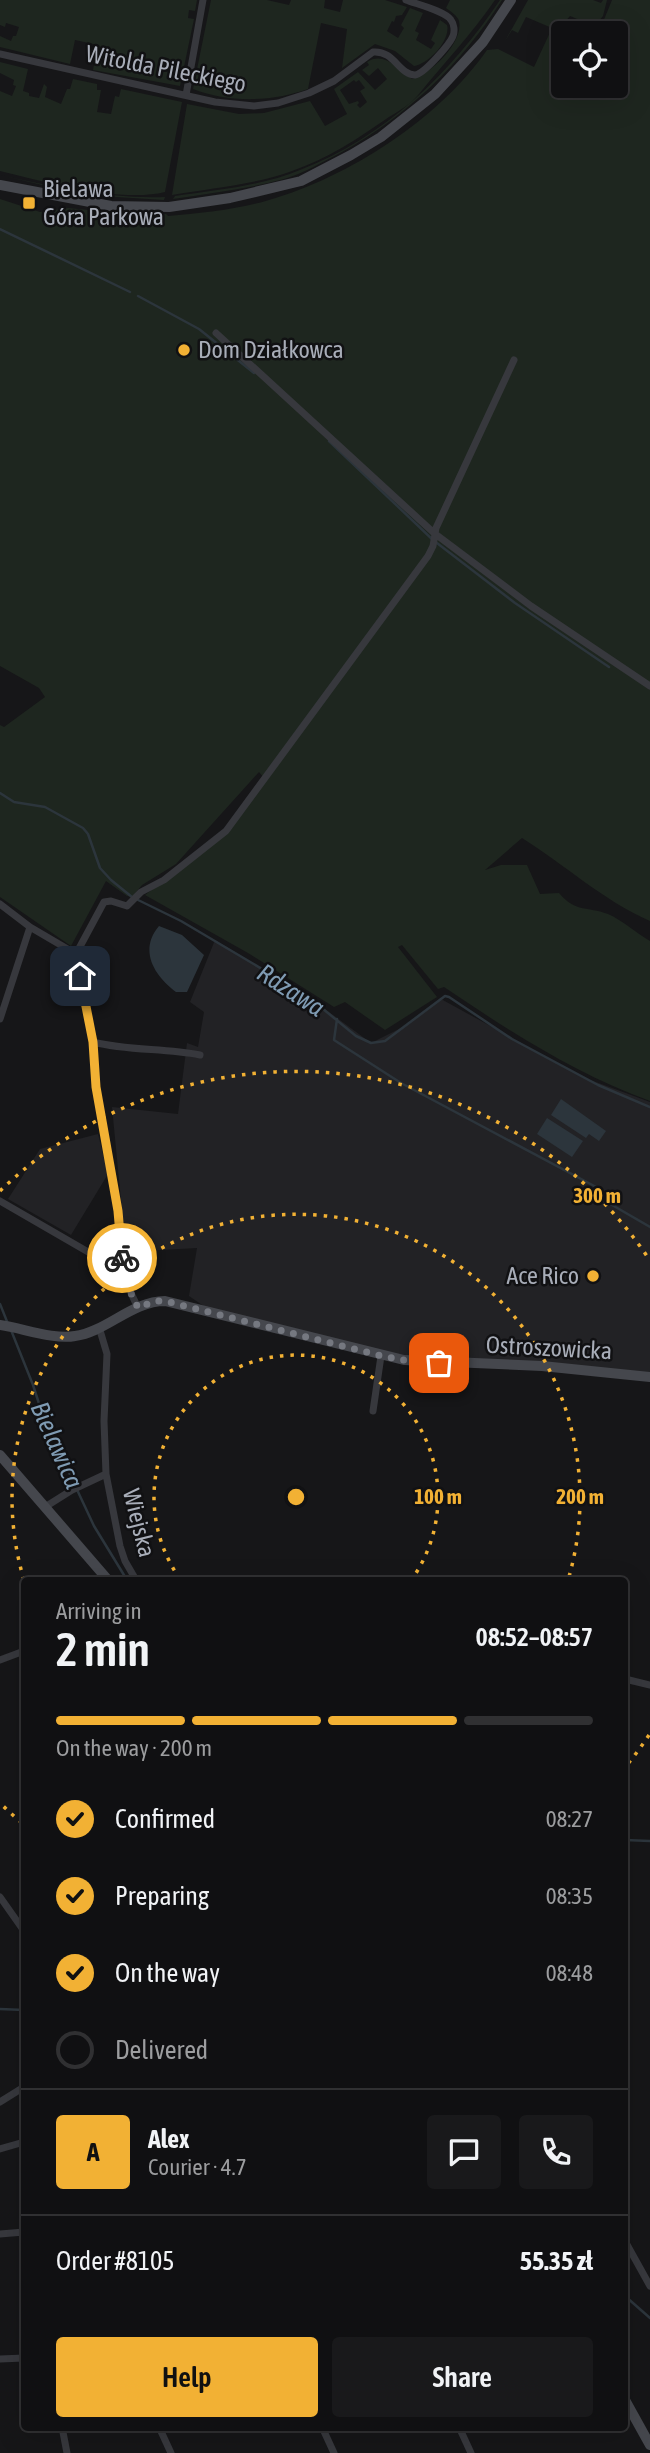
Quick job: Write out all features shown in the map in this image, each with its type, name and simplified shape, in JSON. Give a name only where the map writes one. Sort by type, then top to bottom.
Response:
[{"type":"main road","points":[[0,185],[111,206],[169,207],[230,198],[301,181],[381,137],[435,94],[483,42],[511,0]]},
{"type":"main road","name":"Ostroszowicka","points":[[0,1325],[67,1337],[77,1336],[155,1301],[186,1305],[382,1356],[421,1363],[542,1366],[650,1377]]},
{"type":"main road","points":[[0,1455],[105,1577]]},
{"type":"main road","points":[[628,2405],[650,2445]]},
{"type":"street","points":[[186,95],[203,0]]},
{"type":"street","name":"Witolda Pileckiego","points":[[0,54],[233,106],[278,103],[307,94],[334,81],[366,56],[378,51],[388,54],[410,73],[419,74],[426,69],[454,34],[454,27],[448,16],[406,0]]},
{"type":"street","points":[[216,333],[434,533],[531,606],[650,686]]},
{"type":"street","points":[[138,1308],[123,1276],[118,1211],[96,1087],[93,1042],[76,954],[101,904],[111,901],[122,905],[131,903],[138,895],[164,880],[226,831],[428,556],[433,546],[434,533],[514,360]]},
{"type":"street","points":[[0,904],[30,927],[76,954]]},
{"type":"street","points":[[0,1019],[30,927]]},
{"type":"street","points":[[93,1042],[115,1048],[174,1050],[200,1055]]},
{"type":"street","points":[[0,1201],[102,1260],[123,1276]]},
{"type":"street","name":"Wiejska","points":[[99,1327],[107,1354],[104,1421],[106,1474],[120,1546],[134,1577]]},
{"type":"street","points":[[373,1410],[382,1356]]},
{"type":"street","name":"Wiejska","points":[[45,1507],[72,1490],[106,1474]]},
{"type":"street","points":[[0,1660],[21,1651]]},
{"type":"street","points":[[628,1680],[650,1685]]},
{"type":"street","points":[[0,1897],[21,1927]]},
{"type":"street","points":[[0,1914],[8,1908]]},
{"type":"street","points":[[0,2102],[21,2089]]},
{"type":"street","points":[[0,2149],[21,2143]]},
{"type":"street","points":[[0,2234],[21,2232]]},
{"type":"street","points":[[628,2246],[650,2286]]},
{"type":"street","points":[[0,2359],[21,2358]]},
{"type":"street","points":[[63,2431],[67,2453]]},
{"type":"street","points":[[161,2431],[171,2453]]},
{"type":"street","points":[[324,2431],[334,2453]]},
{"type":"street","points":[[461,2431],[471,2453]]},
{"type":"shaded area","points":[[0,0],[197,0],[195,11],[189,10],[188,18],[194,19],[180,86],[93,70],[98,45],[75,40],[70,64],[0,47],[0,36],[11,41],[19,27],[6,23],[5,27],[0,25]]},
{"type":"shaded area","points":[[211,0],[267,0],[289,5],[291,0],[325,0],[324,8],[340,12],[343,0],[385,0],[407,7],[402,15],[396,16],[387,31],[398,38],[410,8],[423,13],[415,31],[419,33],[416,40],[431,49],[435,43],[431,40],[440,20],[447,25],[447,31],[438,50],[420,64],[414,66],[395,51],[375,44],[342,68],[347,29],[321,23],[308,89],[280,96],[236,99],[193,89]]},
{"type":"shaded area","points":[[450,0],[495,0],[413,101],[342,147],[292,171],[248,183],[172,195],[187,104],[239,114],[264,113],[310,101],[325,126],[347,114],[334,89],[358,72],[375,90],[387,79],[378,68],[369,76],[362,70],[369,65],[367,62],[373,59],[385,60],[412,79],[437,64],[451,47],[459,29],[458,19],[446,8]],"holes":[[[354,80],[359,80],[365,88],[360,91],[367,102],[360,108],[358,101],[349,104],[340,90]]]},
{"type":"shaded area","points":[[500,0],[469,46],[431,86],[389,122],[342,152],[284,179],[173,199],[175,196],[270,180],[331,157],[360,140],[413,100],[437,77],[460,53]]},
{"type":"shaded area","points":[[528,0],[593,0],[601,3],[607,0],[603,16],[599,21],[582,21],[570,16],[566,21],[551,21],[551,28],[526,17],[518,33],[512,30],[505,41]]},
{"type":"shaded area","points":[[612,0],[650,0],[650,921],[601,893],[522,838],[485,870],[501,865],[527,865],[540,894],[559,893],[571,904],[613,917],[650,941],[650,1101],[569,1065],[444,987],[438,989],[402,945],[398,947],[437,997],[385,1030],[345,1002],[334,1007],[248,953],[145,895],[219,837],[265,779],[259,772],[176,864],[142,885],[132,897],[106,881],[71,946],[0,897],[0,725],[4,727],[45,697],[39,688],[0,666],[0,199],[40,212],[68,208],[168,216],[269,200],[330,177],[390,142],[444,99],[487,50],[498,49],[534,67],[551,30],[551,98],[628,98],[628,21],[603,21]]},
{"type":"shaded area","points":[[0,62],[28,69],[23,91],[29,93],[29,96],[39,98],[44,84],[47,87],[45,97],[61,104],[73,79],[97,84],[97,90],[101,90],[97,112],[111,114],[115,96],[119,97],[121,89],[182,102],[165,192],[147,195],[105,193],[0,171],[0,91],[12,96],[16,86],[13,85],[14,80],[0,73]]},
{"type":"shaded area","points":[[0,175],[102,194],[165,197],[164,200],[85,195]]},
{"type":"shaded area","points":[[159,926],[182,935],[204,955],[187,992],[176,992],[168,986],[152,962],[150,945]]},
{"type":"shaded area","points":[[215,940],[306,995],[371,1043],[409,1024],[441,999],[585,1078],[650,1102],[650,1377],[490,1364],[421,1369],[302,1334],[214,1313],[189,1296],[197,1248],[126,1252],[112,1107],[178,1114],[187,1043],[198,1047],[204,1012],[190,1002]]},
{"type":"shaded area","points":[[561,1099],[606,1131],[599,1141],[589,1134],[586,1138],[551,1115]]},
{"type":"shaded area","points":[[547,1118],[583,1141],[572,1157],[537,1134]]},
{"type":"shaded area","points":[[98,1134],[108,1174],[71,1235],[8,1199],[40,1149]]},
{"type":"waterway","points":[[0,229],[130,292]]},
{"type":"waterway","points":[[138,296],[199,329],[254,373]]},
{"type":"waterway","points":[[329,441],[433,540],[515,603],[609,667]]},
{"type":"waterway","name":"Rdzawa","points":[[0,793],[14,802],[45,807],[83,828],[88,834],[100,868],[132,897],[181,921],[306,995],[356,1036],[371,1043],[385,1041],[445,996],[512,1039],[598,1085],[650,1107]]},
{"type":"waterway","name":"Rdzawa","points":[[337,1019],[334,1040],[401,1083],[598,1188],[600,1198],[650,1227]]},
{"type":"waterway","name":"Bielawica","points":[[0,1304],[8,1324]]},
{"type":"waterway","name":"Bielawica","points":[[11,1330],[44,1419],[94,1526],[125,1577]]},
{"type":"waterway","points":[[628,1840],[650,1841]]},
{"type":"waterway","points":[[0,2009],[21,2010]]},
{"type":"waterway","name":"Bielawica","points":[[628,2299],[650,2318]]},
{"type":"way so far","points":[[122,1258],[123,1276],[138,1308],[155,1301],[165,1301],[382,1356],[421,1363],[439,1363]]},
{"type":"place","name":"Bielawa Góra Parkowa","points":[[29,203]]},
{"type":"place","name":"Dom Działkowca","points":[[184,350]]},
{"type":"place","name":"Ace Rico","points":[[593,1276]]},
{"type":"route","points":[[80,976],[93,1042],[96,1087],[122,1237],[122,1258]]}]
